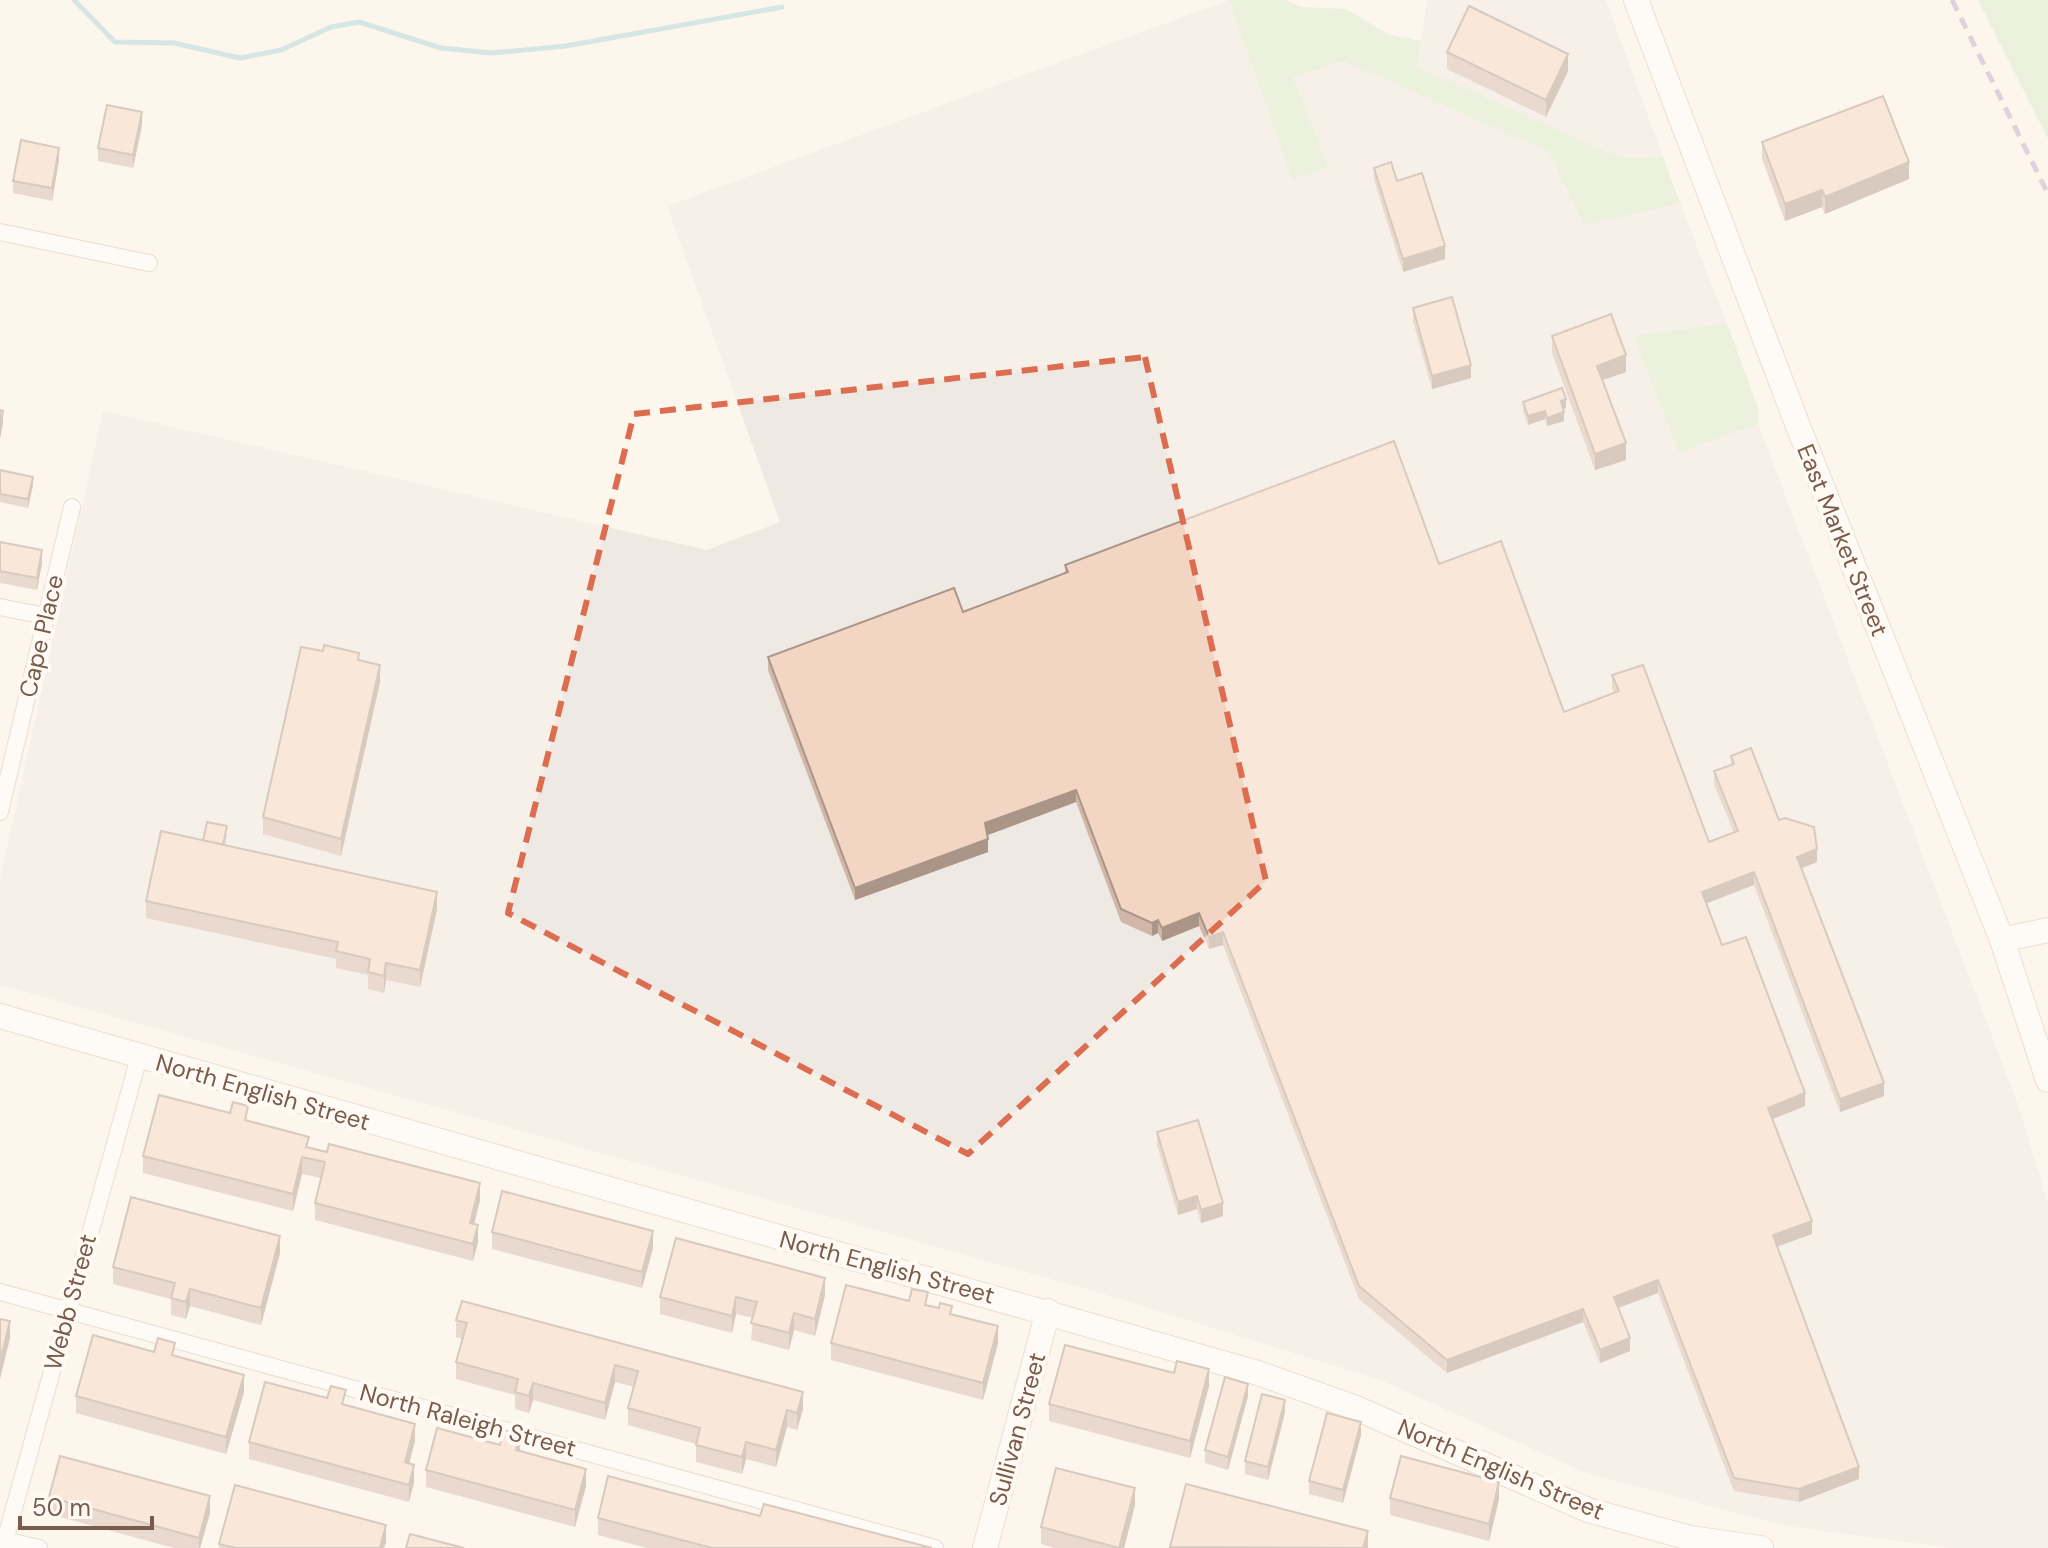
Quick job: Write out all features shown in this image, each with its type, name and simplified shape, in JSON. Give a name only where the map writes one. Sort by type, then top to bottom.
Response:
[{"type":"street","name":"East Market Street","points":[[1636,0],[1793,412],[2002,940],[2048,1080]]},
{"type":"street","points":[[0,232],[149,263]]},
{"type":"street","name":"Cape Place","points":[[0,812],[72,507]]},
{"type":"street","points":[[0,607],[45,616]]},
{"type":"street","points":[[2002,940],[2048,930]]},
{"type":"street","name":"North English Street","points":[[0,1016],[1258,1373],[1356,1408],[1588,1510],[1690,1538],[1761,1548]]},
{"type":"street","name":"Webb Street","points":[[3,1542],[139,1057]]},
{"type":"street","name":"North Raleigh Street","points":[[0,1292],[935,1548]]},
{"type":"street","name":"Sullivan Street","points":[[985,1548],[1048,1311]]},
{"type":"street","points":[[3,1542],[39,1548]]},
{"type":"highlighted area","points":[[1145,357],[1266,881],[968,1154],[508,913],[634,414]]},
{"type":"shaded area","points":[[1229,0],[1292,180],[1328,166],[1292,78],[1343,61],[1549,152],[1584,226],[1680,203],[1727,323],[1635,336],[1679,453],[1758,424],[2019,1107],[2048,1204],[2048,1548],[1951,1548],[1786,1526],[1586,1473],[1383,1381],[1097,1292],[0,985],[0,879],[103,411],[707,550],[780,522],[667,206]]},
{"type":"shaded area","points":[[1427,0],[1606,0],[1663,157],[1622,158],[1418,67]]},
{"type":"green space","points":[[1229,0],[1285,0],[1302,7],[1346,9],[1390,35],[1421,41],[1418,67],[1622,158],[1663,157],[1680,203],[1584,226],[1549,152],[1343,61],[1293,78],[1328,166],[1292,180]]},
{"type":"green space","points":[[1978,0],[2048,0],[2048,139]]},
{"type":"green space","points":[[1727,323],[1759,411],[1758,424],[1679,453],[1634,336]]},
{"type":"building","points":[[1469,6],[1568,54],[1546,100],[1447,52]]},
{"type":"building","points":[[1883,96],[1909,162],[1825,197],[1822,190],[1785,204],[1762,142]]},
{"type":"building","points":[[107,105],[142,112],[133,155],[98,148]]},
{"type":"building","points":[[21,140],[59,148],[52,188],[13,181]]},
{"type":"building","points":[[1391,162],[1397,181],[1422,173],[1445,246],[1403,259],[1374,168]]},
{"type":"building","points":[[1452,297],[1471,365],[1432,376],[1413,308]]},
{"type":"building","points":[[1611,314],[1626,355],[1597,366],[1626,443],[1595,454],[1552,336]]},
{"type":"building","points":[[1562,388],[1566,399],[1561,401],[1564,412],[1547,418],[1545,411],[1528,416],[1523,402]]},
{"type":"building","points":[[1394,441],[1439,564],[1501,541],[1564,712],[1619,691],[1612,675],[1643,665],[1709,842],[1738,831],[1714,771],[1734,764],[1731,756],[1751,748],[1779,820],[1785,818],[1814,827],[1817,849],[1797,857],[1884,1083],[1840,1099],[1754,872],[1702,892],[1722,945],[1746,937],[1805,1093],[1768,1108],[1812,1221],[1773,1235],[1859,1467],[1799,1489],[1734,1478],[1658,1280],[1614,1297],[1630,1338],[1600,1350],[1583,1309],[1447,1360],[1359,1286],[1223,932],[1209,937],[1199,913],[1162,928],[1158,920],[1152,923],[1121,909],[1076,790],[985,823],[988,839],[855,888],[768,657],[954,588],[963,612],[1068,572],[1065,565]]},
{"type":"building","points":[[0,470],[33,477],[28,499],[0,494]]},
{"type":"building","points":[[0,542],[42,550],[37,578],[0,571]]},
{"type":"building","points":[[324,645],[359,653],[358,660],[380,665],[341,839],[263,817],[301,647],[323,651]]},
{"type":"building","points":[[207,822],[227,826],[223,845],[203,841]]},
{"type":"building","points":[[161,831],[437,892],[420,970],[386,963],[384,976],[368,972],[370,959],[336,951],[338,942],[146,901]]},
{"type":"building","points":[[159,1095],[230,1113],[233,1102],[248,1106],[245,1120],[309,1137],[306,1147],[327,1152],[329,1144],[480,1183],[470,1223],[478,1225],[473,1244],[315,1203],[325,1162],[302,1157],[293,1194],[143,1156]]},
{"type":"building","points":[[1198,1120],[1223,1203],[1201,1210],[1197,1196],[1178,1202],[1157,1132]]},
{"type":"building","points":[[502,1191],[653,1231],[642,1272],[492,1232]]},
{"type":"building","points":[[131,1197],[280,1236],[261,1308],[190,1289],[186,1302],[171,1298],[175,1283],[113,1267]]},
{"type":"building","points":[[676,1238],[825,1278],[815,1319],[794,1313],[789,1333],[751,1323],[757,1302],[736,1297],[732,1316],[660,1297]]},
{"type":"building","points":[[846,1285],[909,1301],[912,1289],[928,1292],[925,1305],[939,1308],[940,1303],[952,1306],[950,1314],[998,1326],[983,1383],[831,1343]]},
{"type":"building","points":[[462,1301],[803,1392],[797,1413],[787,1410],[776,1450],[746,1442],[742,1457],[696,1445],[700,1428],[628,1408],[638,1371],[615,1365],[605,1403],[533,1383],[529,1396],[515,1392],[518,1379],[456,1362],[467,1323],[456,1320]]},
{"type":"building","points":[[0,1319],[10,1321],[0,1362]]},
{"type":"building","points":[[93,1335],[154,1352],[158,1338],[175,1343],[172,1355],[244,1375],[226,1437],[76,1396]]},
{"type":"building","points":[[1065,1345],[1174,1373],[1177,1361],[1209,1369],[1190,1441],[1049,1404]]},
{"type":"building","points":[[1225,1377],[1248,1384],[1228,1457],[1205,1450]]},
{"type":"building","points":[[265,1382],[327,1398],[331,1386],[346,1390],[342,1404],[415,1424],[405,1462],[414,1465],[409,1485],[249,1442]]},
{"type":"building","points":[[1262,1394],[1285,1400],[1268,1467],[1245,1461]]},
{"type":"building","points":[[1327,1413],[1361,1422],[1343,1490],[1309,1481]]},
{"type":"building","points":[[437,1428],[500,1445],[504,1430],[520,1435],[516,1450],[586,1469],[575,1510],[426,1470]]},
{"type":"building","points":[[60,1456],[210,1496],[199,1538],[49,1497]]},
{"type":"building","points":[[1401,1456],[1499,1482],[1489,1524],[1390,1498]]},
{"type":"building","points":[[1056,1468],[1135,1488],[1119,1548],[1041,1527]]},
{"type":"building","points":[[608,1476],[760,1516],[764,1504],[932,1548],[712,1548],[598,1518]]},
{"type":"building","points":[[1186,1484],[1368,1531],[1363,1548],[1170,1547]]},
{"type":"building","points":[[235,1485],[386,1525],[380,1548],[236,1548],[219,1544]]},
{"type":"building","points":[[410,1534],[464,1548],[406,1548]]},
{"type":"waterway","points":[[74,0],[115,42],[174,43],[240,58],[281,50],[331,27],[359,22],[441,48],[491,53],[566,46],[782,7]]},
{"type":"railway","points":[[1952,0],[2048,194]]}]
